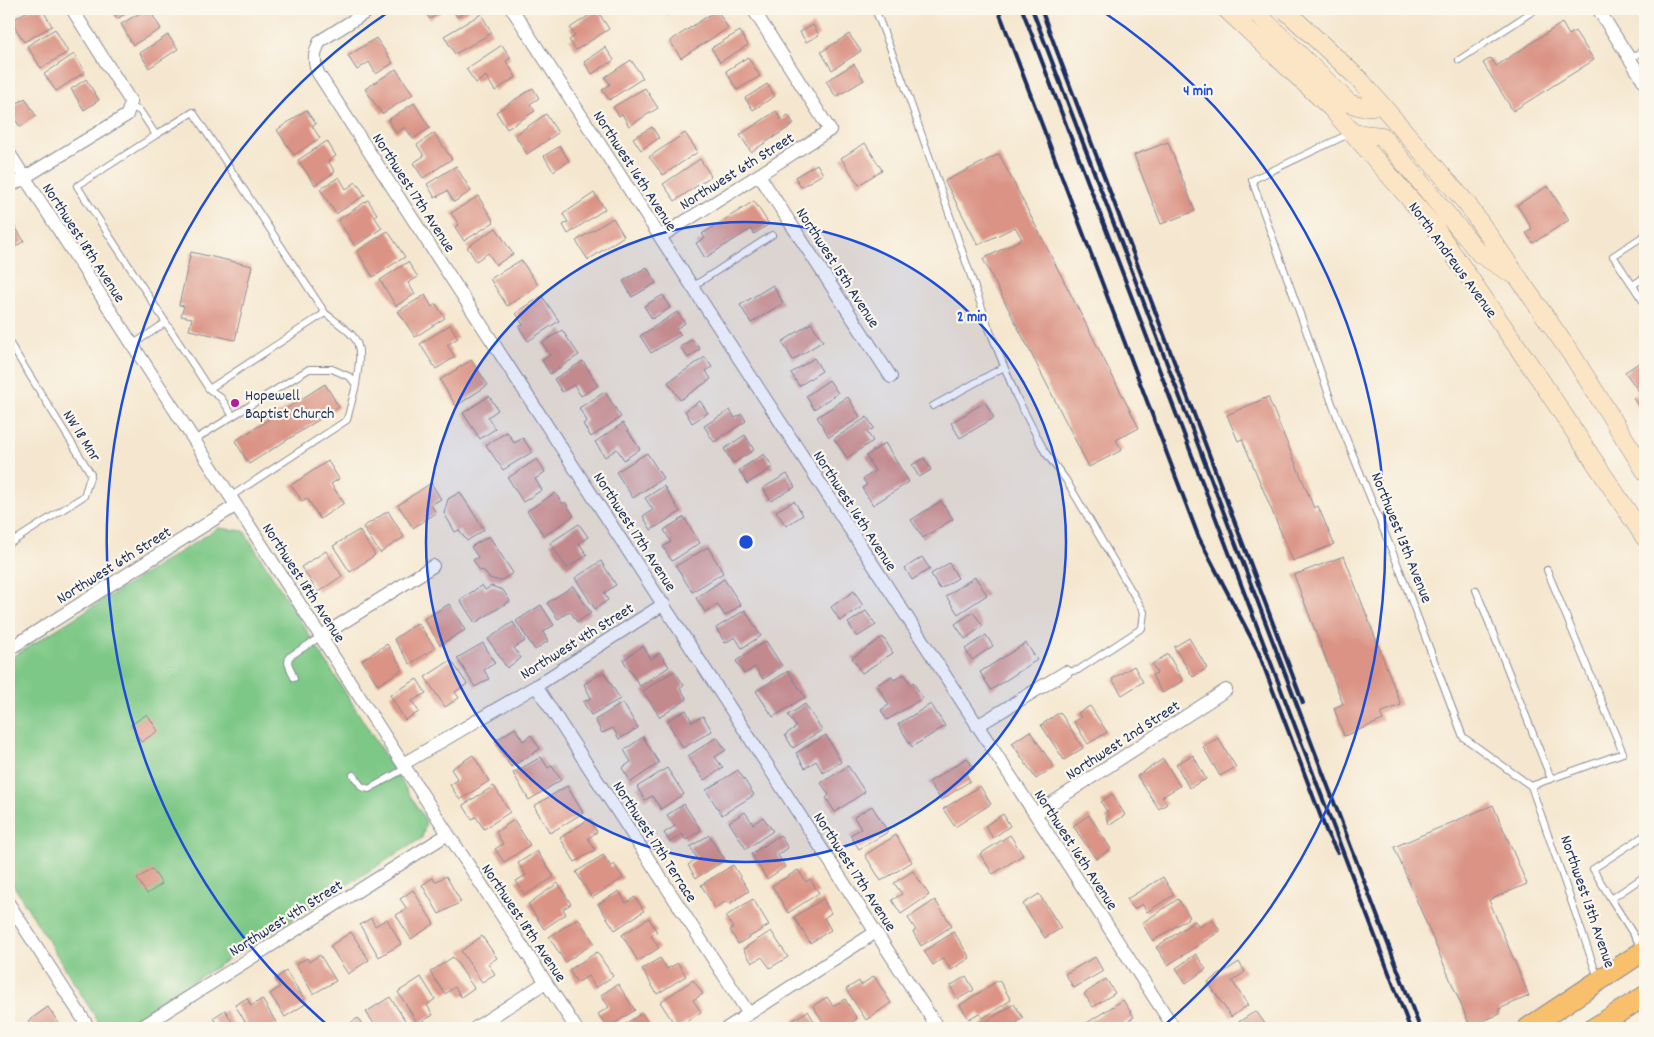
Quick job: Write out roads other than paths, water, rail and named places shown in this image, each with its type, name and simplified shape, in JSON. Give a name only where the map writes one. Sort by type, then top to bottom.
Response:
[{"type":"main road","name":"North Andrews Avenue","points":[[1226,9],[1331,108],[1435,228],[1541,381],[1645,538]]},
{"type":"main road","points":[[1247,9],[1258,14],[1349,103],[1360,107],[1382,105]]},
{"type":"main road","points":[[1284,9],[1360,80],[1467,204],[1574,358],[1645,472]]},
{"type":"main road","points":[[1352,133],[1382,136],[1480,254],[1519,278]]},
{"type":"main road","points":[[1528,1028],[1644,951]]},
{"type":"main road","points":[[1594,1028],[1645,996]]},
{"type":"street","points":[[9,188],[127,115],[130,104],[72,9]]},
{"type":"street","name":"Northwest 17th Avenue","points":[[371,9],[320,42],[316,50],[314,63],[318,73],[938,1028]]},
{"type":"street","name":"Northwest 16th Avenue","points":[[512,9],[1174,1028]]},
{"type":"street","name":"Northwest 6th Street","points":[[660,237],[830,130],[753,9]]},
{"type":"street","points":[[1598,9],[1645,83]]},
{"type":"street","name":"Northwest 18th Avenue","points":[[9,153],[320,637],[576,1028]]},
{"type":"street","name":"Northwest 15th Avenue","points":[[759,175],[891,377]]},
{"type":"street","name":"Northwest 6th Street","points":[[9,649],[233,501]]},
{"type":"street","points":[[320,637],[433,566]]},
{"type":"street","name":"Northwest 4th Street","points":[[404,766],[536,686],[664,604]]},
{"type":"street","points":[[977,726],[1066,672]]},
{"type":"street","name":"Northwest 17th Terrace","points":[[536,686],[750,1014]]},
{"type":"street","name":"Northwest 2nd Street","points":[[1035,814],[1226,690]]},
{"type":"street","name":"Northwest 4th Street","points":[[140,1028],[448,834]]},
{"type":"street","points":[[9,904],[90,1028]]},
{"type":"street","points":[[727,1028],[876,932]]},
{"type":"street","points":[[475,1028],[546,982]]},
{"type":"lane","points":[[875,9],[1004,368],[1038,439],[1066,480],[1144,612],[1142,628],[1078,670],[1066,672]]},
{"type":"lane","points":[[1459,60],[1536,9]]},
{"type":"lane","points":[[1630,59],[1645,49]]},
{"type":"lane","points":[[130,104],[140,111],[156,135]]},
{"type":"lane","points":[[233,416],[221,398],[209,389],[77,186],[193,112],[325,313],[346,328],[359,344],[360,356],[356,385],[346,420],[233,501]]},
{"type":"lane","name":"Northwest 13th Avenue","points":[[1352,133],[1252,180],[1333,406],[1399,568],[1463,737],[1531,786],[1599,981]]},
{"type":"lane","points":[[692,287],[772,235]]},
{"type":"lane","points":[[1645,235],[1613,256],[1645,304]]},
{"type":"lane","points":[[1633,285],[1645,277]]},
{"type":"lane","points":[[209,389],[325,313]]},
{"type":"lane","points":[[132,345],[165,323]]},
{"type":"lane","name":"NW 18 Mnr","points":[[9,342],[91,474],[84,496],[9,544]]},
{"type":"lane","points":[[933,406],[1004,368]]},
{"type":"lane","points":[[194,440],[309,369],[332,369],[350,377],[356,385]]},
{"type":"lane","points":[[1531,786],[1623,753],[1547,570]]},
{"type":"lane","points":[[1476,590],[1551,779]]},
{"type":"lane","points":[[294,678],[288,663],[289,657],[320,637]]},
{"type":"lane","points":[[353,775],[362,787],[370,789],[404,766]]},
{"type":"lane","points":[[1644,951],[1593,869],[1645,835]]},
{"type":"lane","points":[[1611,899],[1645,876]]},
{"type":"railway","points":[[998,9],[1199,538],[1258,651],[1327,833],[1337,852]]},
{"type":"railway","points":[[1022,9],[1410,1028]]},
{"type":"railway","points":[[1032,9],[1420,1028]]},
{"type":"railway","points":[[1041,9],[1303,703]]},
{"type":"place","name":"Hopewell Baptist Church","points":[[235,403]]}]
